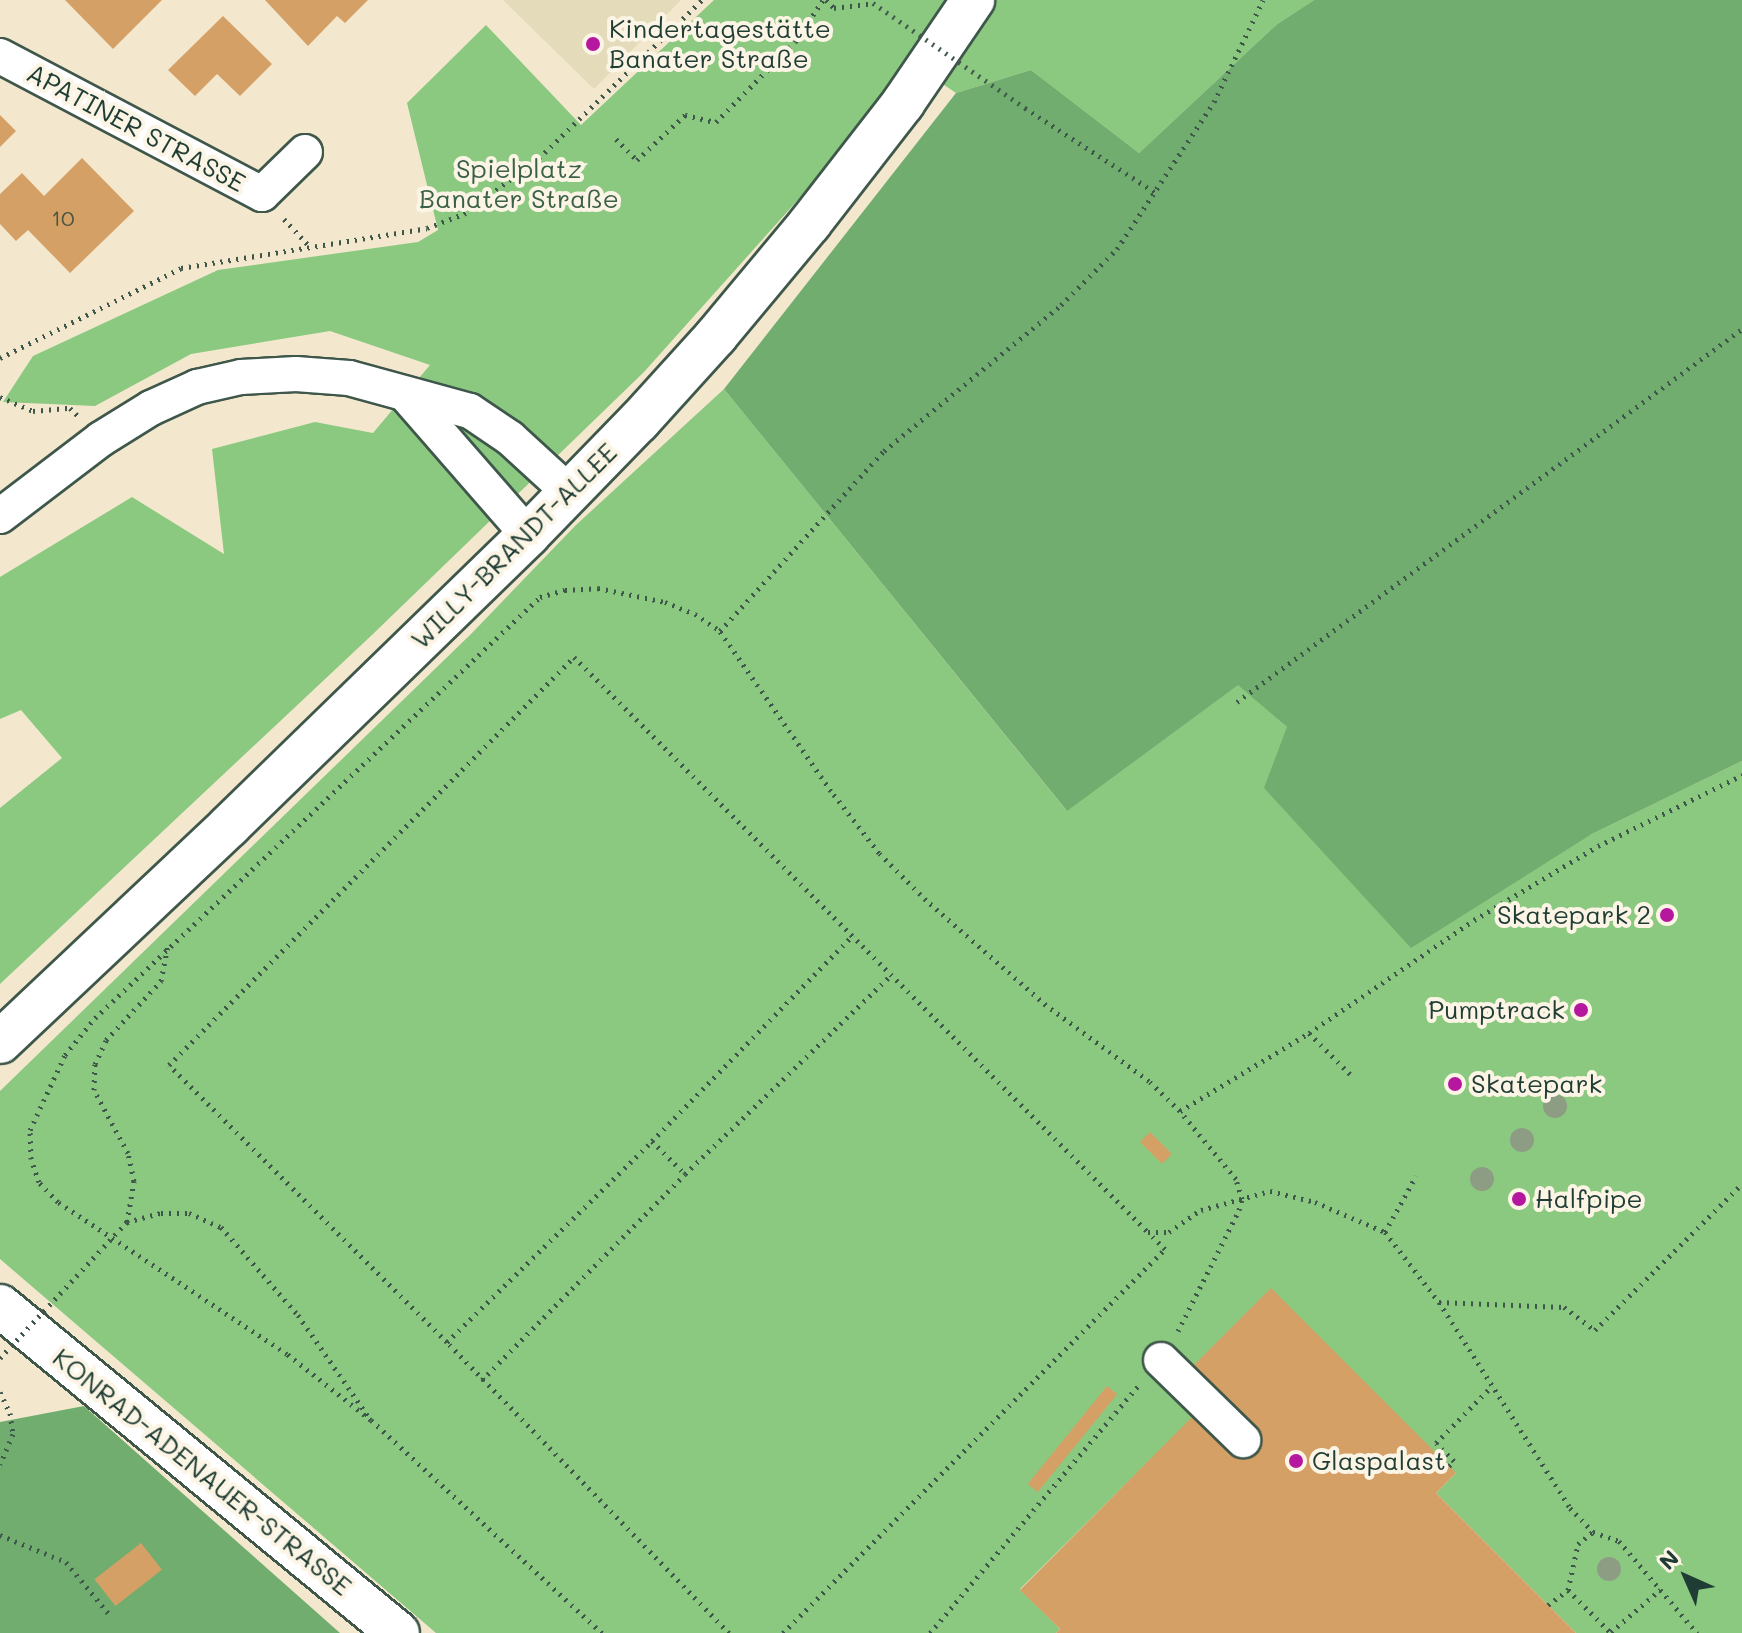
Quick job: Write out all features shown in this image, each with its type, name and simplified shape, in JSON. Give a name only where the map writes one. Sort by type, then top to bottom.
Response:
[{"type":"main road","name":"WILLY-BRANDT-ALLEE","points":[[0,1042],[570,493],[716,336],[810,223],[903,103],[973,0]]},
{"type":"main road","name":"KONRAD-ADENAUER-STRASSE","points":[[2,1309],[398,1633]]},
{"type":"street","name":"APATINER STRASSE","points":[[0,56],[262,194],[305,152]]},
{"type":"street","points":[[0,516],[101,439],[151,408],[197,387],[241,377],[296,374],[349,378],[470,411],[510,438],[570,493]]},
{"type":"street","points":[[405,394],[528,535]]},
{"type":"street","points":[[1161,1360],[1243,1440]]},
{"type":"path","points":[[0,358],[181,268],[427,228],[464,214],[539,158],[702,0]]},
{"type":"path","points":[[616,139],[637,160],[685,115],[716,122],[795,42],[824,0],[834,8],[873,3],[1025,108],[1156,193]]},
{"type":"path","points":[[720,631],[802,537],[884,451],[1061,305],[1117,249],[1214,102],[1263,0]]},
{"type":"path","points":[[1237,702],[1742,329]]},
{"type":"path","points":[[0,397],[33,411],[70,408],[101,439]]},
{"type":"path","points":[[602,1633],[371,1420],[287,1354],[58,1202],[39,1182],[31,1159],[30,1130],[65,1055],[95,1018],[168,946],[540,597],[565,590],[598,588],[665,602],[695,614],[720,631],[831,791],[879,853],[926,900],[1046,1005],[1149,1081],[1180,1111],[1236,1179],[1242,1199],[1182,1325],[1161,1360],[930,1633]]},
{"type":"path","points":[[729,1633],[447,1342],[169,1065],[574,657],[1165,1249],[783,1633]]},
{"type":"path","points":[[1180,1111],[1309,1033],[1474,920],[1598,846],[1742,775]]},
{"type":"path","points":[[447,1342],[652,1141],[853,935]]},
{"type":"path","points":[[127,1222],[134,1181],[128,1153],[94,1090],[95,1064],[106,1040],[161,981],[168,946]]},
{"type":"path","points":[[482,1380],[685,1174],[891,975]]},
{"type":"path","points":[[1309,1033],[1351,1075]]},
{"type":"path","points":[[652,1141],[685,1174]]},
{"type":"path","points":[[1385,1232],[1416,1176]]},
{"type":"path","points":[[1439,1302],[1564,1307],[1595,1330],[1742,1184]]},
{"type":"path","points":[[1148,1232],[1169,1232],[1201,1210],[1270,1191],[1315,1202],[1385,1232],[1439,1302],[1570,1508],[1593,1532],[1619,1541],[1697,1633]]},
{"type":"path","points":[[0,1358],[127,1222],[161,1213],[189,1213],[221,1227],[298,1315],[371,1420]]},
{"type":"path","points":[[1449,1466],[1454,1461],[1436,1443],[1492,1386]]},
{"type":"path","points":[[0,1392],[10,1413],[13,1434],[0,1464]]},
{"type":"path","points":[[1548,1605],[1568,1590],[1578,1544],[1593,1532]]},
{"type":"path","points":[[0,1535],[66,1562],[108,1613]]},
{"type":"path","points":[[1568,1590],[1611,1633],[1660,1590]]},
{"type":"shaded area","name":"Kindertagestätte Banater Straße","points":[[503,0],[681,0],[594,89]]},
{"type":"green space","name":"Spielplatz Banater Straße","points":[[714,0],[1314,0],[1276,25],[1139,153],[1031,70],[956,93],[907,60],[804,193],[644,372],[373,634],[0,984],[0,808],[62,758],[21,710],[0,719],[0,577],[132,497],[224,554],[212,449],[315,422],[373,433],[430,365],[330,331],[191,354],[95,406],[3,402],[33,356],[218,270],[418,242],[438,230],[407,103],[486,25],[581,125]]},
{"type":"green space","points":[[1314,0],[1742,0],[1742,761],[1590,835],[1411,948],[1264,788],[1287,727],[1238,685],[1067,811],[724,389],[956,93],[1031,70],[1139,153],[1276,25]]},
{"type":"green space","points":[[724,389],[1066,810],[1238,684],[1287,727],[1590,835],[1742,761],[1742,1633],[1576,1633],[1436,1493],[1456,1473],[1261,1434],[1239,1456],[1196,1414],[1020,1589],[1060,1629],[1056,1633],[436,1633],[0,1259],[0,1091],[472,633],[576,525]]},
{"type":"green space","points":[[84,1406],[340,1633],[0,1633],[0,1422]]},
{"type":"building","points":[[65,0],[162,0],[113,49]]},
{"type":"building","points":[[265,0],[368,0],[345,23],[337,16],[308,46]]},
{"type":"building","points":[[223,16],[272,64],[240,96],[217,74],[195,96],[168,70]]},
{"type":"building","points":[[0,115],[16,131],[0,147]]},
{"type":"building","points":[[82,158],[134,211],[70,273],[28,230],[16,241],[0,224],[0,194],[22,173],[44,196]]},
{"type":"building","points":[[1150,1132],[1172,1154],[1162,1164],[1140,1142]]},
{"type":"building","name":"Glaspalast","points":[[1271,1288],[1456,1473],[1436,1493],[1576,1633],[1056,1633],[1060,1629],[1020,1590],[1196,1413],[1239,1456],[1261,1434],[1193,1366]]},
{"type":"building","points":[[1107,1386],[1117,1394],[1038,1492],[1028,1484]]},
{"type":"building","points":[[141,1543],[162,1570],[115,1606],[95,1579]]},
{"type":"place","name":"Kindertagestätte Banater Straße","points":[[593,44]]},
{"type":"place","name":"Skatepark 2","points":[[1667,915]]},
{"type":"place","name":"Pumptrack","points":[[1581,1010]]},
{"type":"place","name":"Skatepark","points":[[1455,1084]]},
{"type":"place","name":"Halfpipe","points":[[1519,1199]]},
{"type":"place","name":"Glaspalast","points":[[1296,1461]]}]
